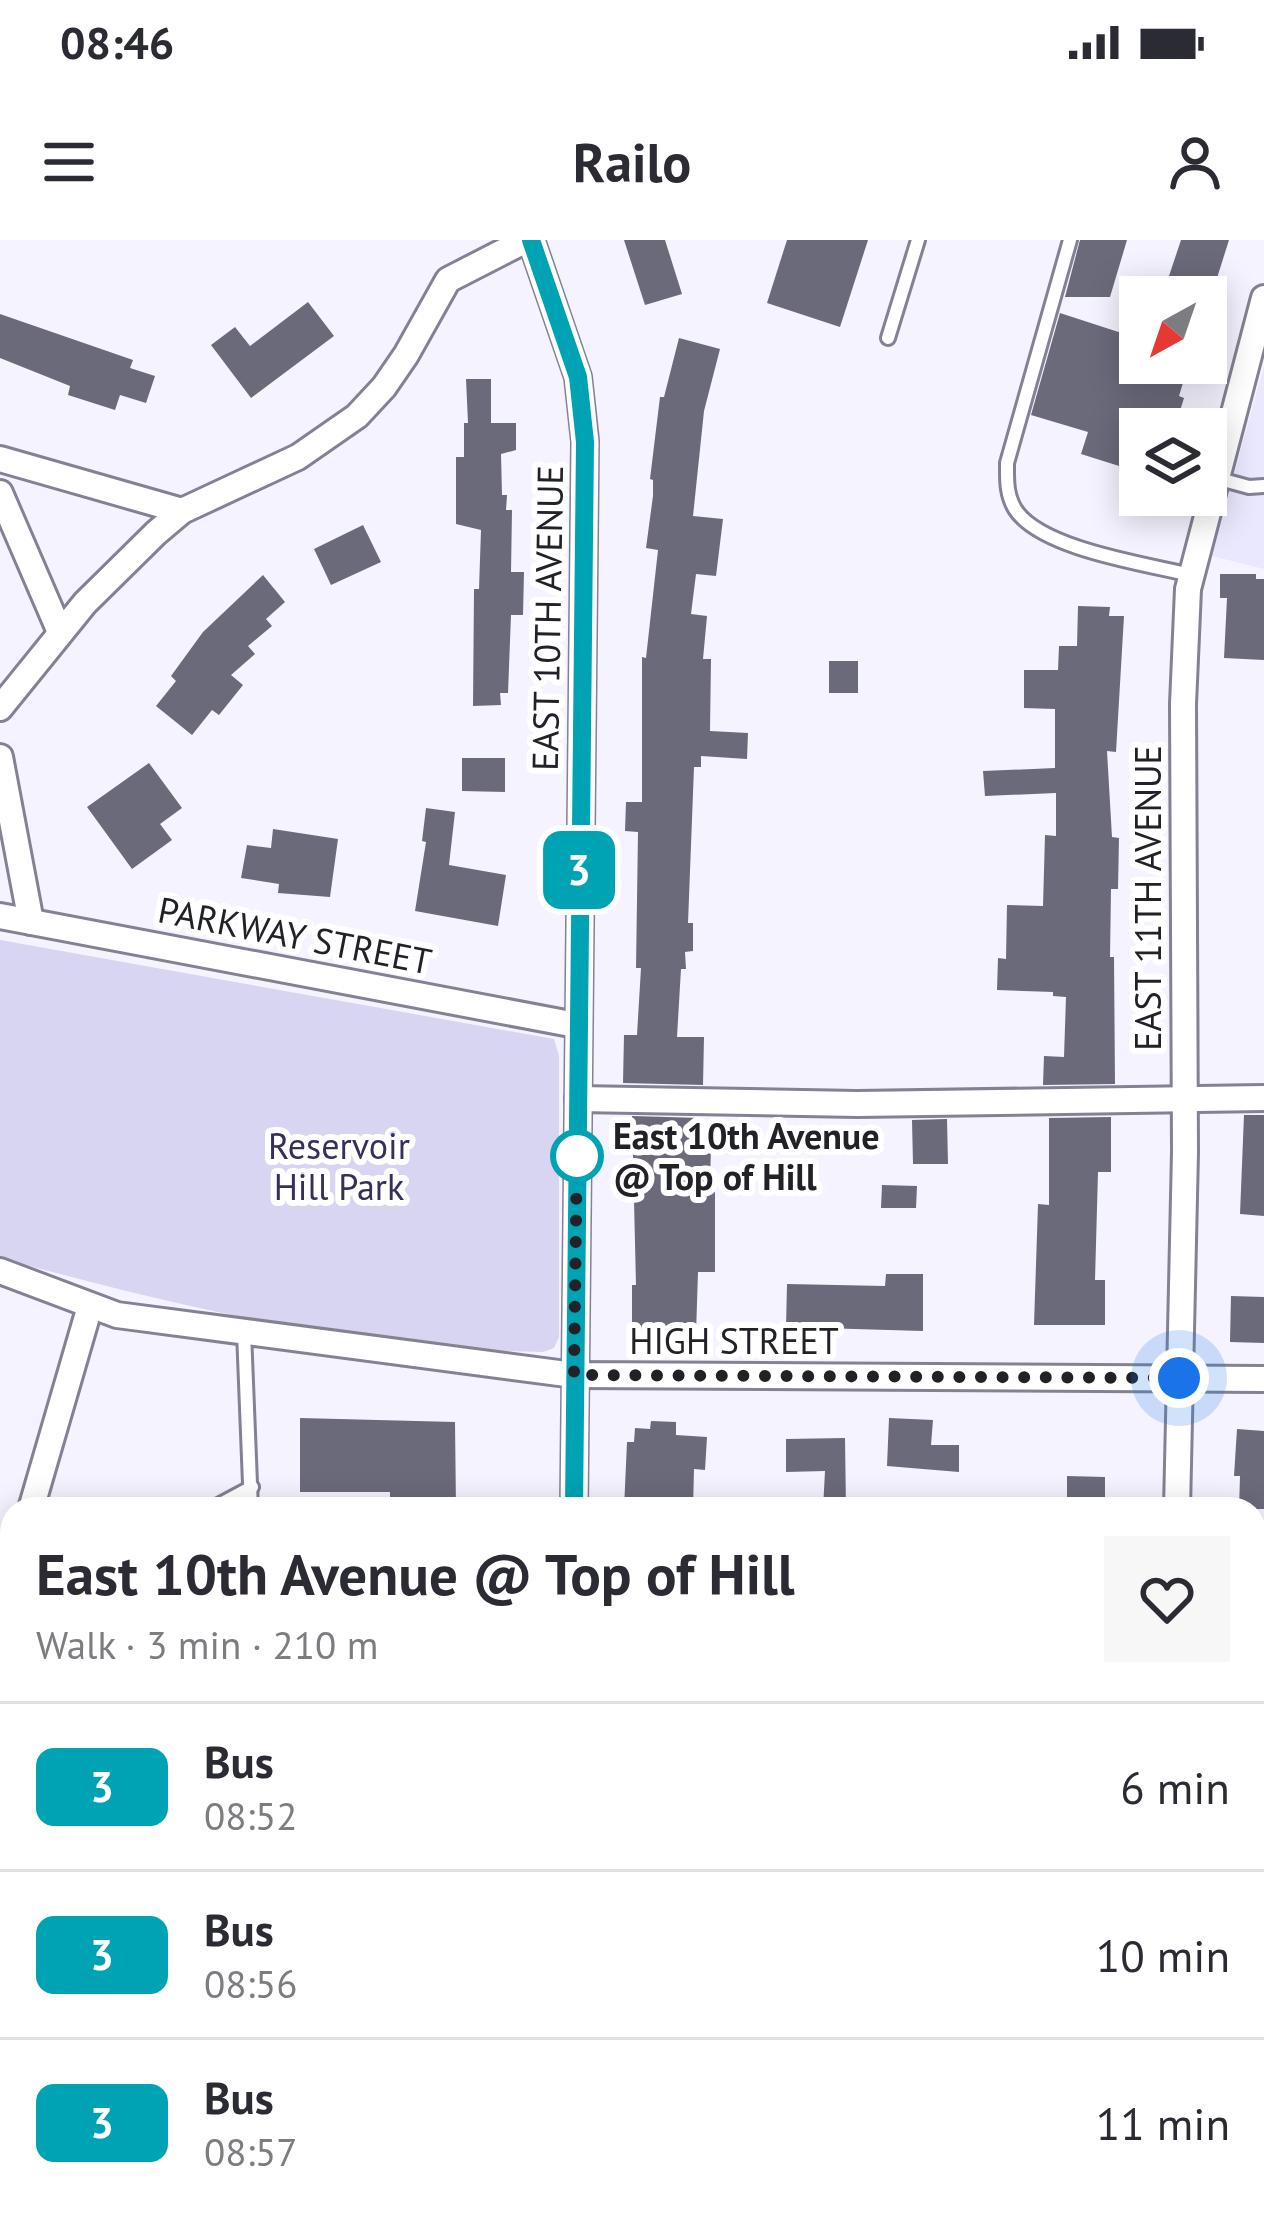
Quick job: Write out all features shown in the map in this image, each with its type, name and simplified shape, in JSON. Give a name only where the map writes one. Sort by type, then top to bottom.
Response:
[{"type":"street","points":[[0,708],[115,571],[182,512],[298,457],[357,416],[406,355],[448,280],[529,240]]},
{"type":"street","name":"EAST 10TH AVENUE","points":[[529,240],[578,377],[585,442],[574,1497]]},
{"type":"street","name":"EAST 11TH AVENUE","points":[[1227,434],[1264,298]]},
{"type":"street","points":[[0,459],[182,512]]},
{"type":"street","points":[[0,493],[60,632]]},
{"type":"street","name":"EAST 11TH AVENUE","points":[[1177,1497],[1184,1099],[1183,704],[1191,575],[1206,516]]},
{"type":"street","points":[[0,757],[31,922]]},
{"type":"street","name":"PARKWAY STREET","points":[[0,916],[576,1025]]},
{"type":"street","points":[[578,1099],[857,1104],[1264,1098]]},
{"type":"street","name":"HIGH STREET","points":[[0,1270],[117,1316],[574,1375],[1264,1379]]},
{"type":"street","points":[[34,1497],[90,1306]]},
{"type":"lane","points":[[887,338],[918,240]]},
{"type":"lane","points":[[1070,240],[1007,463],[1007,488],[1028,523],[1069,544],[1191,575]]},
{"type":"lane","points":[[1227,481],[1264,487]]},
{"type":"lane","points":[[244,1332],[252,1497]]},
{"type":"lane","points":[[233,1497],[252,1487]]},
{"type":"shaded area","points":[[1264,366],[1264,569],[1212,556],[1223,516],[1227,516]]},
{"type":"green space","name":"Reservoir Hill Park","points":[[0,940],[554,1039],[559,1056],[559,1337],[554,1348],[543,1352],[474,1349],[337,1334],[133,1293],[0,1258]]},
{"type":"building","points":[[624,240],[665,240],[682,294],[645,305]]},
{"type":"building","points":[[787,240],[868,240],[840,327],[767,303]]},
{"type":"building","points":[[1080,240],[1127,240],[1110,297],[1065,297]]},
{"type":"building","points":[[1181,240],[1229,240],[1218,276],[1169,276]]},
{"type":"building","points":[[308,302],[334,336],[251,398],[211,345],[235,327],[250,346]]},
{"type":"building","points":[[1060,313],[1119,332],[1119,384],[1183,384],[1181,408],[1119,408],[1119,466],[1081,454],[1088,432],[1031,415]]},
{"type":"building","points":[[0,314],[133,360],[130,368],[155,376],[146,403],[120,395],[115,410],[68,395],[70,386],[0,358]]},
{"type":"building","points":[[679,338],[720,349],[704,411],[693,516],[723,519],[716,576],[696,574],[691,614],[707,616],[703,659],[711,659],[710,731],[748,733],[747,759],[701,756],[701,767],[694,767],[688,923],[693,923],[693,951],[685,952],[686,969],[681,969],[677,1037],[704,1037],[703,1085],[623,1083],[624,1035],[637,1035],[641,968],[636,968],[638,832],[625,831],[626,802],[642,802],[642,657],[646,658],[658,550],[646,548],[653,496],[650,479],[660,397],[664,397]]},
{"type":"building","points":[[466,379],[491,379],[491,423],[516,423],[516,450],[501,454],[502,495],[507,495],[506,510],[512,510],[511,572],[524,572],[523,615],[511,615],[508,693],[500,693],[501,705],[473,706],[474,589],[479,589],[481,530],[456,524],[456,457],[464,457],[464,423],[468,423]]},
{"type":"building","points":[[363,525],[381,562],[331,585],[314,549]]},
{"type":"building","points":[[1220,574],[1256,574],[1256,579],[1264,579],[1264,660],[1224,658],[1227,598],[1220,598]]},
{"type":"building","points":[[263,575],[285,602],[266,619],[272,626],[248,646],[255,654],[231,675],[243,685],[219,715],[212,710],[192,735],[156,706],[203,632]]},
{"type":"building","points":[[1078,606],[1110,607],[1109,616],[1124,616],[1116,752],[1107,751],[1112,837],[1119,838],[1118,889],[1111,889],[1115,1084],[1043,1085],[1044,1056],[1064,1057],[1066,997],[1053,996],[1053,992],[997,990],[998,958],[1006,959],[1007,905],[1043,906],[1045,835],[1056,836],[1056,793],[985,796],[983,771],[1055,768],[1055,709],[1024,708],[1024,670],[1058,670],[1059,646],[1077,646]]},
{"type":"building","points":[[829,661],[858,661],[858,693],[829,693]]},
{"type":"building","points":[[462,758],[505,758],[505,792],[462,791]]},
{"type":"building","points":[[149,763],[182,808],[160,824],[172,840],[132,869],[87,807]]},
{"type":"building","points":[[426,808],[455,812],[449,865],[506,875],[498,926],[415,911],[426,842],[422,841]]},
{"type":"building","points":[[273,829],[338,839],[330,897],[278,893],[279,884],[241,878],[247,845],[271,848]]},
{"type":"building","points":[[1244,1115],[1264,1115],[1264,1216],[1240,1214]]},
{"type":"building","points":[[632,1116],[701,1118],[704,1123],[704,1149],[711,1149],[710,1180],[715,1180],[715,1272],[698,1272],[696,1334],[632,1332],[632,1285],[636,1285]]},
{"type":"building","points":[[1111,1117],[1111,1172],[1098,1172],[1095,1280],[1105,1280],[1105,1325],[1034,1325],[1038,1204],[1049,1205],[1049,1118]]},
{"type":"building","points":[[947,1119],[948,1164],[913,1164],[912,1120]]},
{"type":"building","points":[[882,1185],[917,1186],[916,1208],[881,1208]]},
{"type":"building","points":[[886,1274],[923,1274],[923,1331],[786,1327],[787,1284],[885,1286]]},
{"type":"building","points":[[1231,1296],[1264,1297],[1264,1343],[1230,1342]]},
{"type":"building","points":[[300,1418],[455,1422],[456,1497],[300,1492]]},
{"type":"building","points":[[889,1418],[933,1420],[931,1445],[959,1445],[959,1472],[887,1466]]},
{"type":"building","points":[[651,1421],[676,1422],[676,1435],[707,1437],[705,1470],[694,1469],[693,1497],[625,1497],[627,1442],[634,1442],[635,1428],[650,1429]]},
{"type":"building","points":[[1237,1429],[1264,1431],[1264,1497],[1239,1497],[1240,1476],[1234,1476]]},
{"type":"building","points":[[845,1438],[846,1497],[824,1497],[825,1471],[786,1472],[786,1439]]},
{"type":"building","points":[[1067,1476],[1105,1477],[1105,1497],[1067,1497]]},
{"type":"bus line","name":"3","points":[[531,240],[578,377],[585,442],[574,1497]]},
{"type":"place","name":"East 10th Avenue @ Top of Hill","points":[[577,1156]]},
{"type":"route","points":[[577,1156],[577,1145],[574,1375],[1179,1378]]}]
